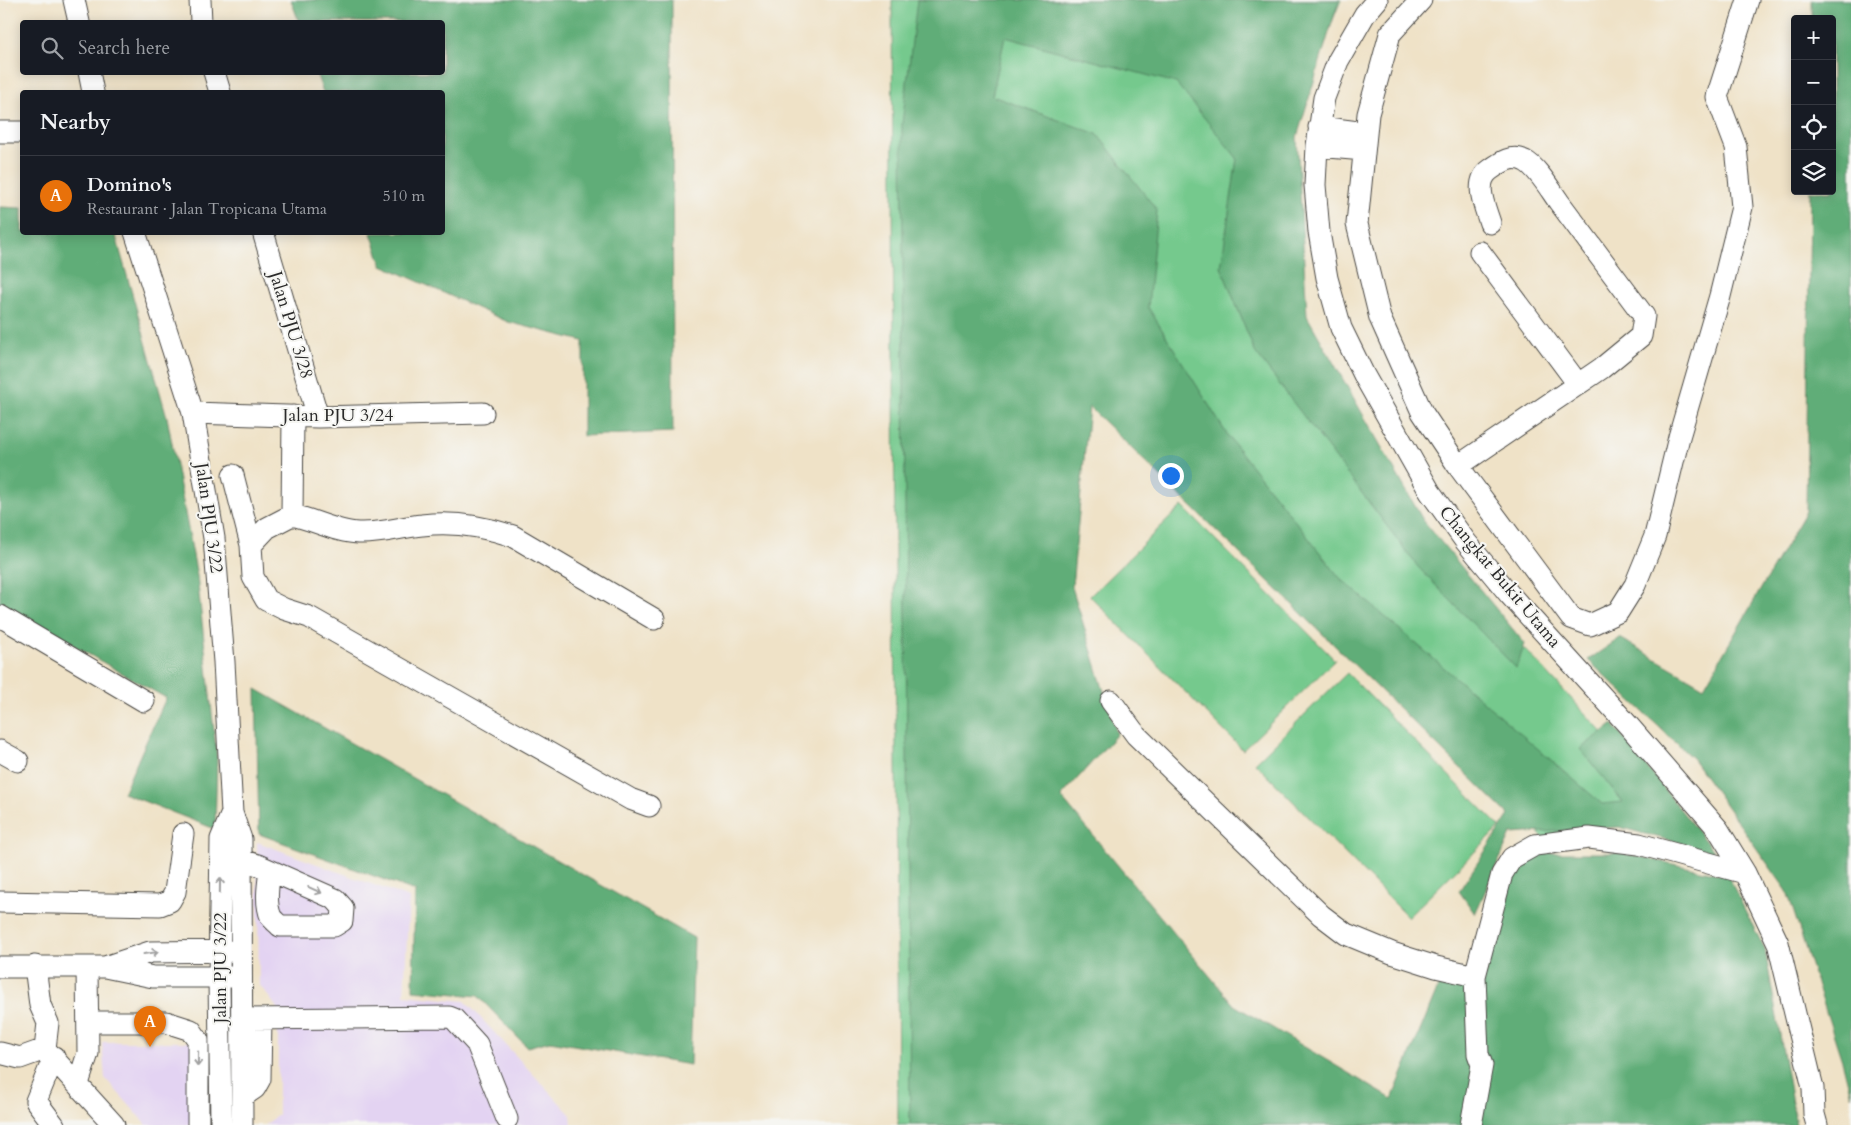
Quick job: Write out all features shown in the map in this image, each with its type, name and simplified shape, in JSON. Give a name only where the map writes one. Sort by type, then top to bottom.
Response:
[{"type":"street","points":[[74,0],[78,20]]},
{"type":"street","points":[[200,0],[201,20]]},
{"type":"street","name":"Changkat Bukit Utama","points":[[1377,0],[1366,14],[1338,62],[1324,98],[1318,136],[1315,185],[1319,232],[1326,278],[1341,328],[1365,376],[1430,492],[1466,542],[1718,829],[1745,873],[1778,943],[1813,1088],[1814,1114],[1817,1125]]},
{"type":"street","points":[[1421,0],[1390,34],[1368,114],[1357,224],[1380,318],[1422,412],[1458,466],[1571,618],[1590,625],[1618,612],[1635,585],[1655,536],[1678,437],[1720,296],[1742,207],[1736,147],[1717,97],[1748,0]]},
{"type":"street","points":[[90,75],[94,90]]},
{"type":"street","points":[[215,75],[219,90]]},
{"type":"street","points":[[0,132],[20,132]]},
{"type":"street","points":[[1318,136],[1365,141]]},
{"type":"street","points":[[1458,466],[1602,368],[1641,336],[1644,316],[1549,188],[1526,161],[1518,158],[1508,159],[1487,172],[1482,184],[1482,196],[1490,223]]},
{"type":"street","name":"Jalan PJU 3/22","points":[[136,235],[193,413],[214,538],[224,662],[232,813],[241,839],[242,977],[252,1019],[242,1096],[242,1125]]},
{"type":"street","name":"Jalan PJU 3/28","points":[[264,235],[318,417]]},
{"type":"street","points":[[1480,252],[1578,384]]},
{"type":"street","name":"Jalan PJU 3/24","points":[[193,413],[318,417],[484,413]]},
{"type":"street","points":[[292,515],[294,416]]},
{"type":"street","points":[[232,475],[252,545],[253,577],[266,600],[284,609],[309,617],[630,799],[649,806]]},
{"type":"street","points":[[252,545],[267,528],[292,515],[312,519],[334,529],[357,533],[387,532],[421,525],[452,523],[490,528],[513,536],[654,619]]},
{"type":"street","points":[[0,616],[144,700]]},
{"type":"street","points":[[1111,701],[1136,735],[1321,915],[1346,934],[1392,953],[1436,967],[1475,976]]},
{"type":"street","name":"Jalan PJU 3/22","points":[[221,1125],[220,839],[232,813]]},
{"type":"street","points":[[0,902],[160,904],[170,901],[176,892],[183,834]]},
{"type":"street","points":[[1471,1125],[1482,1066],[1478,1054],[1475,976],[1502,874],[1512,858],[1535,845],[1589,838],[1639,844],[1745,873]]},
{"type":"street","points":[[241,860],[270,871]]},
{"type":"street","points":[[96,967],[150,952],[242,951]]},
{"type":"street","points":[[35,966],[40,1005],[48,1023],[49,1053],[36,1101],[54,1125]]},
{"type":"street","points":[[0,967],[96,967],[153,977],[242,977]]},
{"type":"street","points":[[78,1084],[88,1053],[88,1022],[96,967]]},
{"type":"street","points":[[252,1019],[449,1017],[454,1019],[477,1044],[507,1119]]},
{"type":"street","points":[[88,1022],[166,1022],[191,1030],[198,1040],[198,1125]]},
{"type":"street","points":[[0,1053],[20,1058],[49,1053]]},
{"type":"street","points":[[49,1053],[114,1125]]},
{"type":"street","name":"Changkat Bukit Utama","points":[[1813,1088],[1828,1110],[1833,1125]]},
{"type":"shaded area","points":[[257,842],[409,898],[404,995],[465,1001],[571,1115],[572,1125],[265,1125],[278,1115],[278,1009],[259,984]]},
{"type":"shaded area","points":[[102,1042],[208,1042],[208,1125],[147,1125],[105,1078]]},
{"type":"green space","points":[[291,0],[672,0],[673,432],[583,436],[583,341],[508,322],[382,265],[372,235],[445,235],[445,90],[322,90],[317,75],[445,75],[445,20],[298,20]]},
{"type":"green space","points":[[892,0],[1341,0],[1282,145],[1298,326],[1440,558],[1664,798],[1547,842],[1098,366],[1036,407],[1029,788],[1135,1001],[1370,1125],[898,1125]]},
{"type":"green space","points":[[917,0],[1339,0],[1297,137],[1307,316],[1423,520],[1525,644],[1516,668],[1418,567],[1255,352],[1221,267],[1237,158],[1176,83],[1005,37],[992,96],[1097,134],[1157,210],[1148,307],[1228,436],[1340,578],[1602,804],[1623,802],[1580,749],[1613,724],[1714,852],[1619,827],[1511,834],[1475,914],[1459,891],[1509,815],[1089,407],[1072,587],[1117,734],[1061,797],[1234,1005],[1392,1099],[1439,985],[1481,991],[1513,871],[1537,853],[1622,853],[1728,876],[1765,950],[1796,1125],[910,1125],[902,124]]},
{"type":"green space","points":[[1812,0],[1851,0],[1851,1096],[1843,1064],[1787,891],[1693,759],[1588,660],[1620,638],[1704,687],[1806,511],[1810,195],[1836,195],[1836,15],[1812,15]]},
{"type":"green space","points":[[0,207],[20,208],[20,235],[116,235],[167,417],[197,576],[217,758],[215,829],[123,793],[166,698],[0,604]]},
{"type":"green space","points":[[1182,506],[1335,660],[1243,750],[1090,596]]},
{"type":"green space","points":[[1347,673],[1500,827],[1408,917],[1255,763]]},
{"type":"green space","points":[[256,689],[694,938],[690,1065],[550,1041],[527,1047],[478,996],[413,990],[415,891],[259,834]]},
{"type":"place","name":"Domino's","points":[[150,1047]]}]
